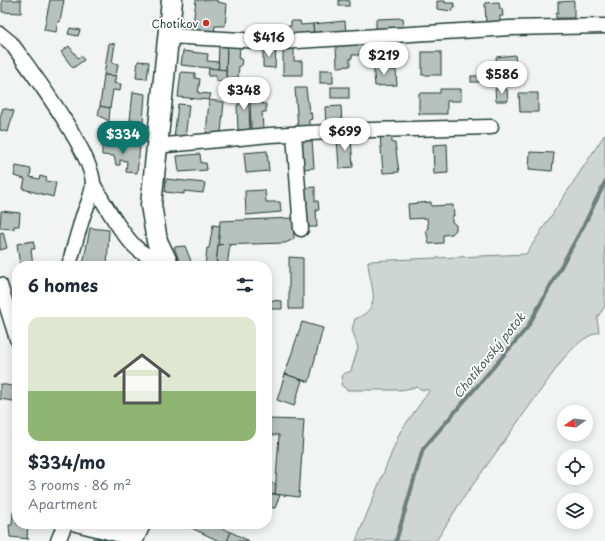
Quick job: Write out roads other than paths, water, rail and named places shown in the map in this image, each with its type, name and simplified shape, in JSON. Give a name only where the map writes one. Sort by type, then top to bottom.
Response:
[{"type":"street","points":[[166,261],[156,235],[151,205],[172,0]]},
{"type":"street","points":[[168,36],[280,42],[510,28],[605,26]]},
{"type":"street","points":[[0,34],[11,43],[62,116],[91,172],[93,184],[111,215],[128,239],[144,254],[163,261]]},
{"type":"street","points":[[156,146],[294,134],[371,130],[491,127]]},
{"type":"street","points":[[294,134],[301,229]]},
{"type":"street","points":[[71,261],[90,199],[93,184]]},
{"type":"street","points":[[0,285],[12,310]]},
{"type":"street","points":[[58,541],[63,529]]},
{"type":"street","points":[[106,529],[135,534]]},
{"type":"waterway","name":"Chotíkovský potok","points":[[396,541],[423,449],[527,328],[584,225],[605,182]]},
{"type":"place","name":"Chotíkov","points":[[206,23]]}]
